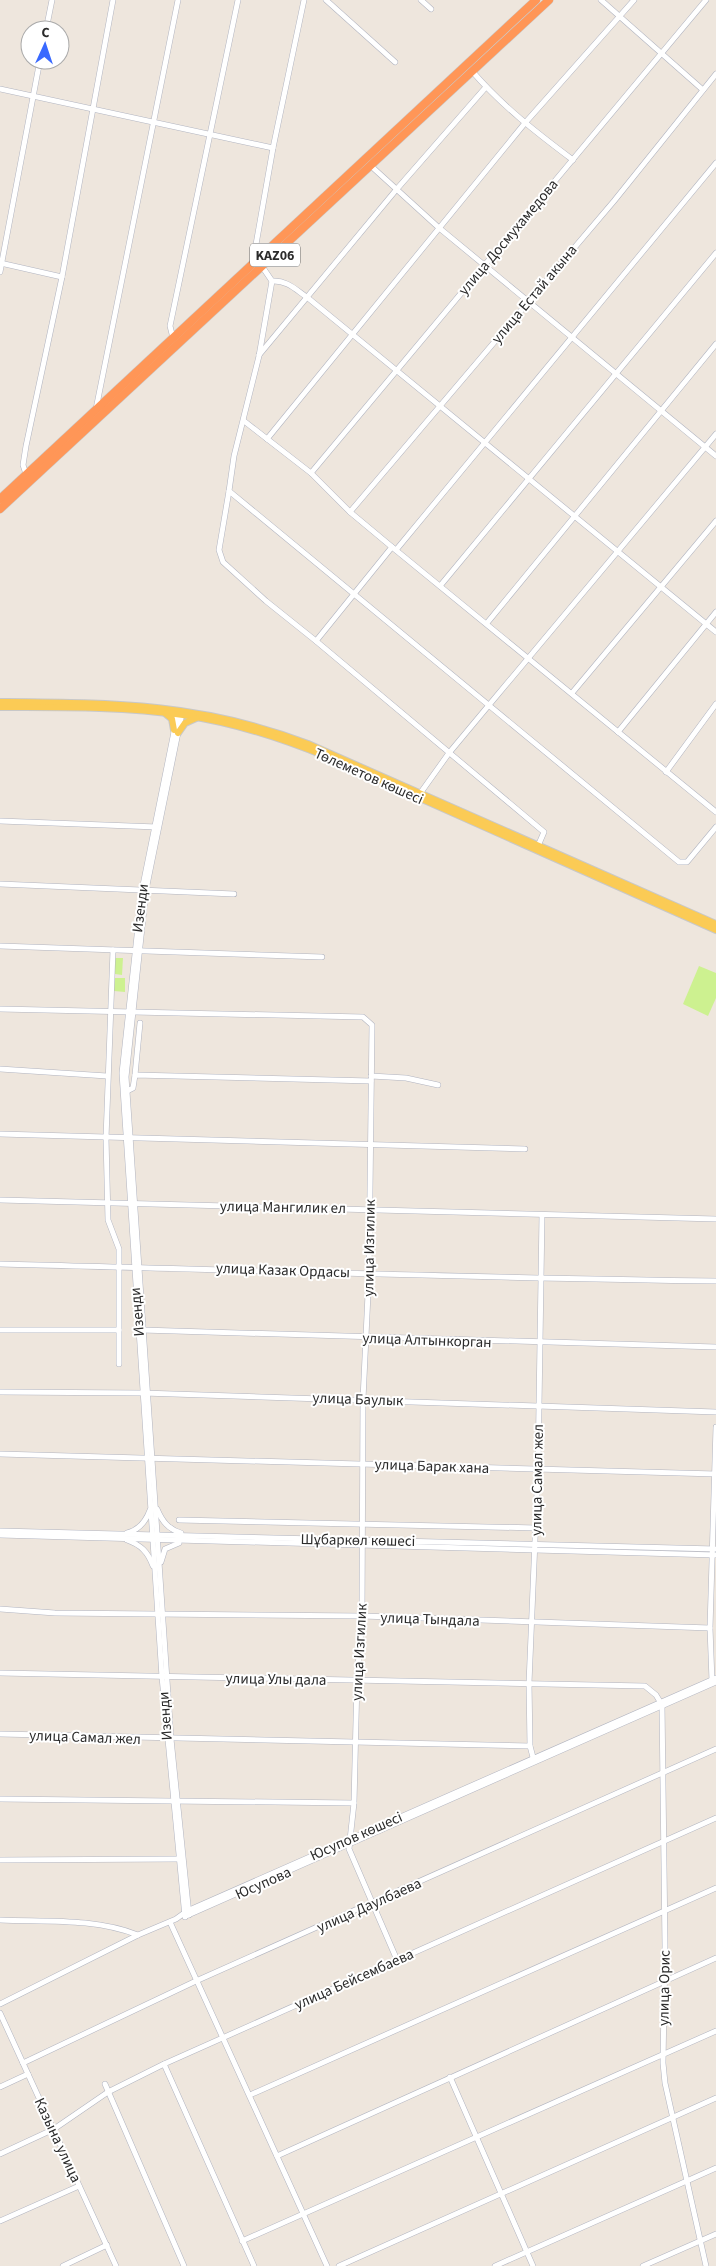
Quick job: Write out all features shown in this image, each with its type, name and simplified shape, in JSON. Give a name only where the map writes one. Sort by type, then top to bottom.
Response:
[{"type":"highway","name":"KАZ06","points":[[1,504],[26,474],[536,0]]},
{"type":"highway","name":"KАZ06","points":[[1,504],[263,267],[549,0]]},
{"type":"main road","name":"Төлеметов көшесі","points":[[0,702],[98,703],[180,712],[226,718],[289,737],[716,930]]},
{"type":"main road","name":"Төлеметов көшесі","points":[[0,707],[97,708],[180,712],[248,729],[300,746],[419,795],[716,924]]},
{"type":"main road","points":[[158,712],[170,715],[176,731],[185,723],[201,718]]},
{"type":"street","points":[[48,20],[52,0]]},
{"type":"street","points":[[26,474],[23,465],[26,446],[62,277],[113,0]]},
{"type":"street","points":[[96,410],[178,0]]},
{"type":"street","points":[[173,338],[170,326],[238,0]]},
{"type":"street","points":[[304,0],[273,148],[255,250],[257,259],[272,281],[259,356],[234,456],[219,550],[223,562],[266,601],[544,832],[538,846]]},
{"type":"street","points":[[326,0],[395,62]]},
{"type":"street","points":[[421,0],[431,8]]},
{"type":"street","points":[[601,0],[703,90]]},
{"type":"street","points":[[267,439],[525,123],[621,17],[634,0]]},
{"type":"street","name":"улица Досмухамедова","points":[[310,474],[706,0]]},
{"type":"street","points":[[0,272],[38,70]]},
{"type":"street","points":[[472,71],[486,87],[525,123],[573,160]]},
{"type":"street","name":"улица Естай акына","points":[[350,512],[614,201],[716,74]]},
{"type":"street","points":[[259,356],[396,190],[486,87]]},
{"type":"street","points":[[0,89],[273,148]]},
{"type":"street","points":[[316,641],[484,444],[716,164]]},
{"type":"street","points":[[370,166],[438,228],[716,456]]},
{"type":"street","points":[[440,586],[716,253]]},
{"type":"street","points":[[1,263],[62,277]]},
{"type":"street","points":[[272,281],[280,280],[289,284],[308,298],[572,517],[716,632]]},
{"type":"street","points":[[486,623],[716,344]]},
{"type":"street","points":[[244,420],[310,474],[350,512],[716,812]]},
{"type":"street","points":[[419,795],[449,753],[488,705],[716,434]]},
{"type":"street","points":[[229,491],[679,862],[687,862],[716,827]]},
{"type":"street","points":[[572,693],[716,521]]},
{"type":"street","points":[[618,732],[716,612]]},
{"type":"street","points":[[666,772],[716,704]]},
{"type":"street","name":"Изенди","points":[[180,712],[144,890],[122,1072],[164,1677],[174,1801],[186,1914]]},
{"type":"street","points":[[0,821],[156,827]]},
{"type":"street","points":[[0,884],[234,894]]},
{"type":"street","points":[[0,946],[322,957]]},
{"type":"street","points":[[113,950],[109,1011],[106,1138],[108,1220],[110,1229],[118,1243],[120,1266],[119,1364]]},
{"type":"street","name":"улица Изгилик","points":[[0,1009],[362,1017],[372,1025],[368,1273],[363,1399],[362,1616],[357,1680],[354,1803],[350,1844]]},
{"type":"street","points":[[124,1092],[133,1088],[136,1075],[140,1023]]},
{"type":"street","points":[[0,1069],[107,1076]]},
{"type":"street","points":[[136,1075],[406,1078],[438,1085]]},
{"type":"street","points":[[0,1134],[525,1149]]},
{"type":"street","name":"улица Мангилик ел","points":[[0,1200],[132,1202],[716,1219]]},
{"type":"street","name":"улица Самал жел","points":[[534,1760],[530,1746],[529,1684],[538,1469],[542,1215]]},
{"type":"street","name":"улица Казак Ордасы","points":[[0,1264],[716,1282]]},
{"type":"street","points":[[0,1330],[119,1330]]},
{"type":"street","name":"улица Алтынкорган","points":[[141,1330],[716,1347]]},
{"type":"street","name":"улица Баулык","points":[[0,1392],[145,1393],[363,1399],[716,1412]]},
{"type":"street","points":[[714,1681],[710,1628],[714,1552],[716,1427]]},
{"type":"street","name":"улица Барак хана","points":[[0,1454],[715,1474]]},
{"type":"street","points":[[121,1536],[133,1532],[146,1520],[153,1504]]},
{"type":"street","points":[[153,1504],[164,1523],[172,1530],[189,1538]]},
{"type":"street","points":[[179,1520],[536,1528]]},
{"type":"street","name":"Шұбаркөл көшесі","points":[[0,1531],[714,1552]]},
{"type":"street","name":"Шұбаркөл көшесі","points":[[0,1535],[121,1536]]},
{"type":"street","points":[[121,1536],[142,1548],[148,1554],[157,1573]]},
{"type":"street","points":[[157,1573],[165,1550],[175,1543],[189,1538]]},
{"type":"street","name":"улица Тындала","points":[[0,1608],[55,1613],[362,1616],[710,1628]]},
{"type":"street","name":"улица Улы дала","points":[[0,1673],[645,1686],[651,1689],[662,1703]]},
{"type":"street","name":"Юсупов көшесі","points":[[350,1844],[714,1681]]},
{"type":"street","name":"улица Орис","points":[[662,1703],[663,2054],[665,2083],[706,2266]]},
{"type":"street","name":"улица Самал жел","points":[[0,1734],[356,1744],[530,1746]]},
{"type":"street","name":"улица Даулбаева","points":[[23,2063],[196,1982],[716,1749]]},
{"type":"street","name":"Юсупов көшесі","points":[[186,1914],[202,1904],[351,1838],[534,1760]]},
{"type":"street","points":[[0,1799],[354,1803]]},
{"type":"street","name":"улица Бейсембаева","points":[[0,2154],[54,2129],[108,2092],[164,2064],[716,1818]]},
{"type":"street","points":[[350,1844],[350,1855],[397,1960]]},
{"type":"street","name":"Юсупова","points":[[170,1922],[350,1844]]},
{"type":"street","points":[[0,1860],[180,1860]]},
{"type":"street","name":"Изенди","points":[[180,1860],[186,1897],[186,1914]]},
{"type":"street","points":[[250,2095],[716,1888]]},
{"type":"street","points":[[186,1897],[202,1904]]},
{"type":"street","points":[[0,1920],[94,1923],[115,1926],[138,1935]]},
{"type":"street","points":[[0,2004],[138,1935],[170,1922],[327,2266]]},
{"type":"street","points":[[277,2156],[716,1958]]},
{"type":"street","name":"Казына улица","points":[[0,2013],[116,2266]]},
{"type":"street","points":[[242,2241],[716,2031]]},
{"type":"street","points":[[164,2064],[254,2266]]},
{"type":"street","points":[[0,2087],[28,2074]]},
{"type":"street","points":[[450,2077],[533,2266]]},
{"type":"street","points":[[105,2084],[184,2266]]},
{"type":"street","points":[[339,2266],[716,2098]]},
{"type":"street","points":[[495,2266],[716,2168]]},
{"type":"street","points":[[0,2221],[79,2186]]},
{"type":"street","points":[[644,2266],[716,2234]]},
{"type":"street","points":[[63,2266],[107,2245]]},
{"type":"green space","points":[[115,958],[123,958],[122,975],[115,974]]},
{"type":"green space","points":[[699,966],[716,973],[716,998],[708,1016],[683,1004]]},
{"type":"green space","points":[[114,978],[125,978],[125,992],[114,991]]}]
